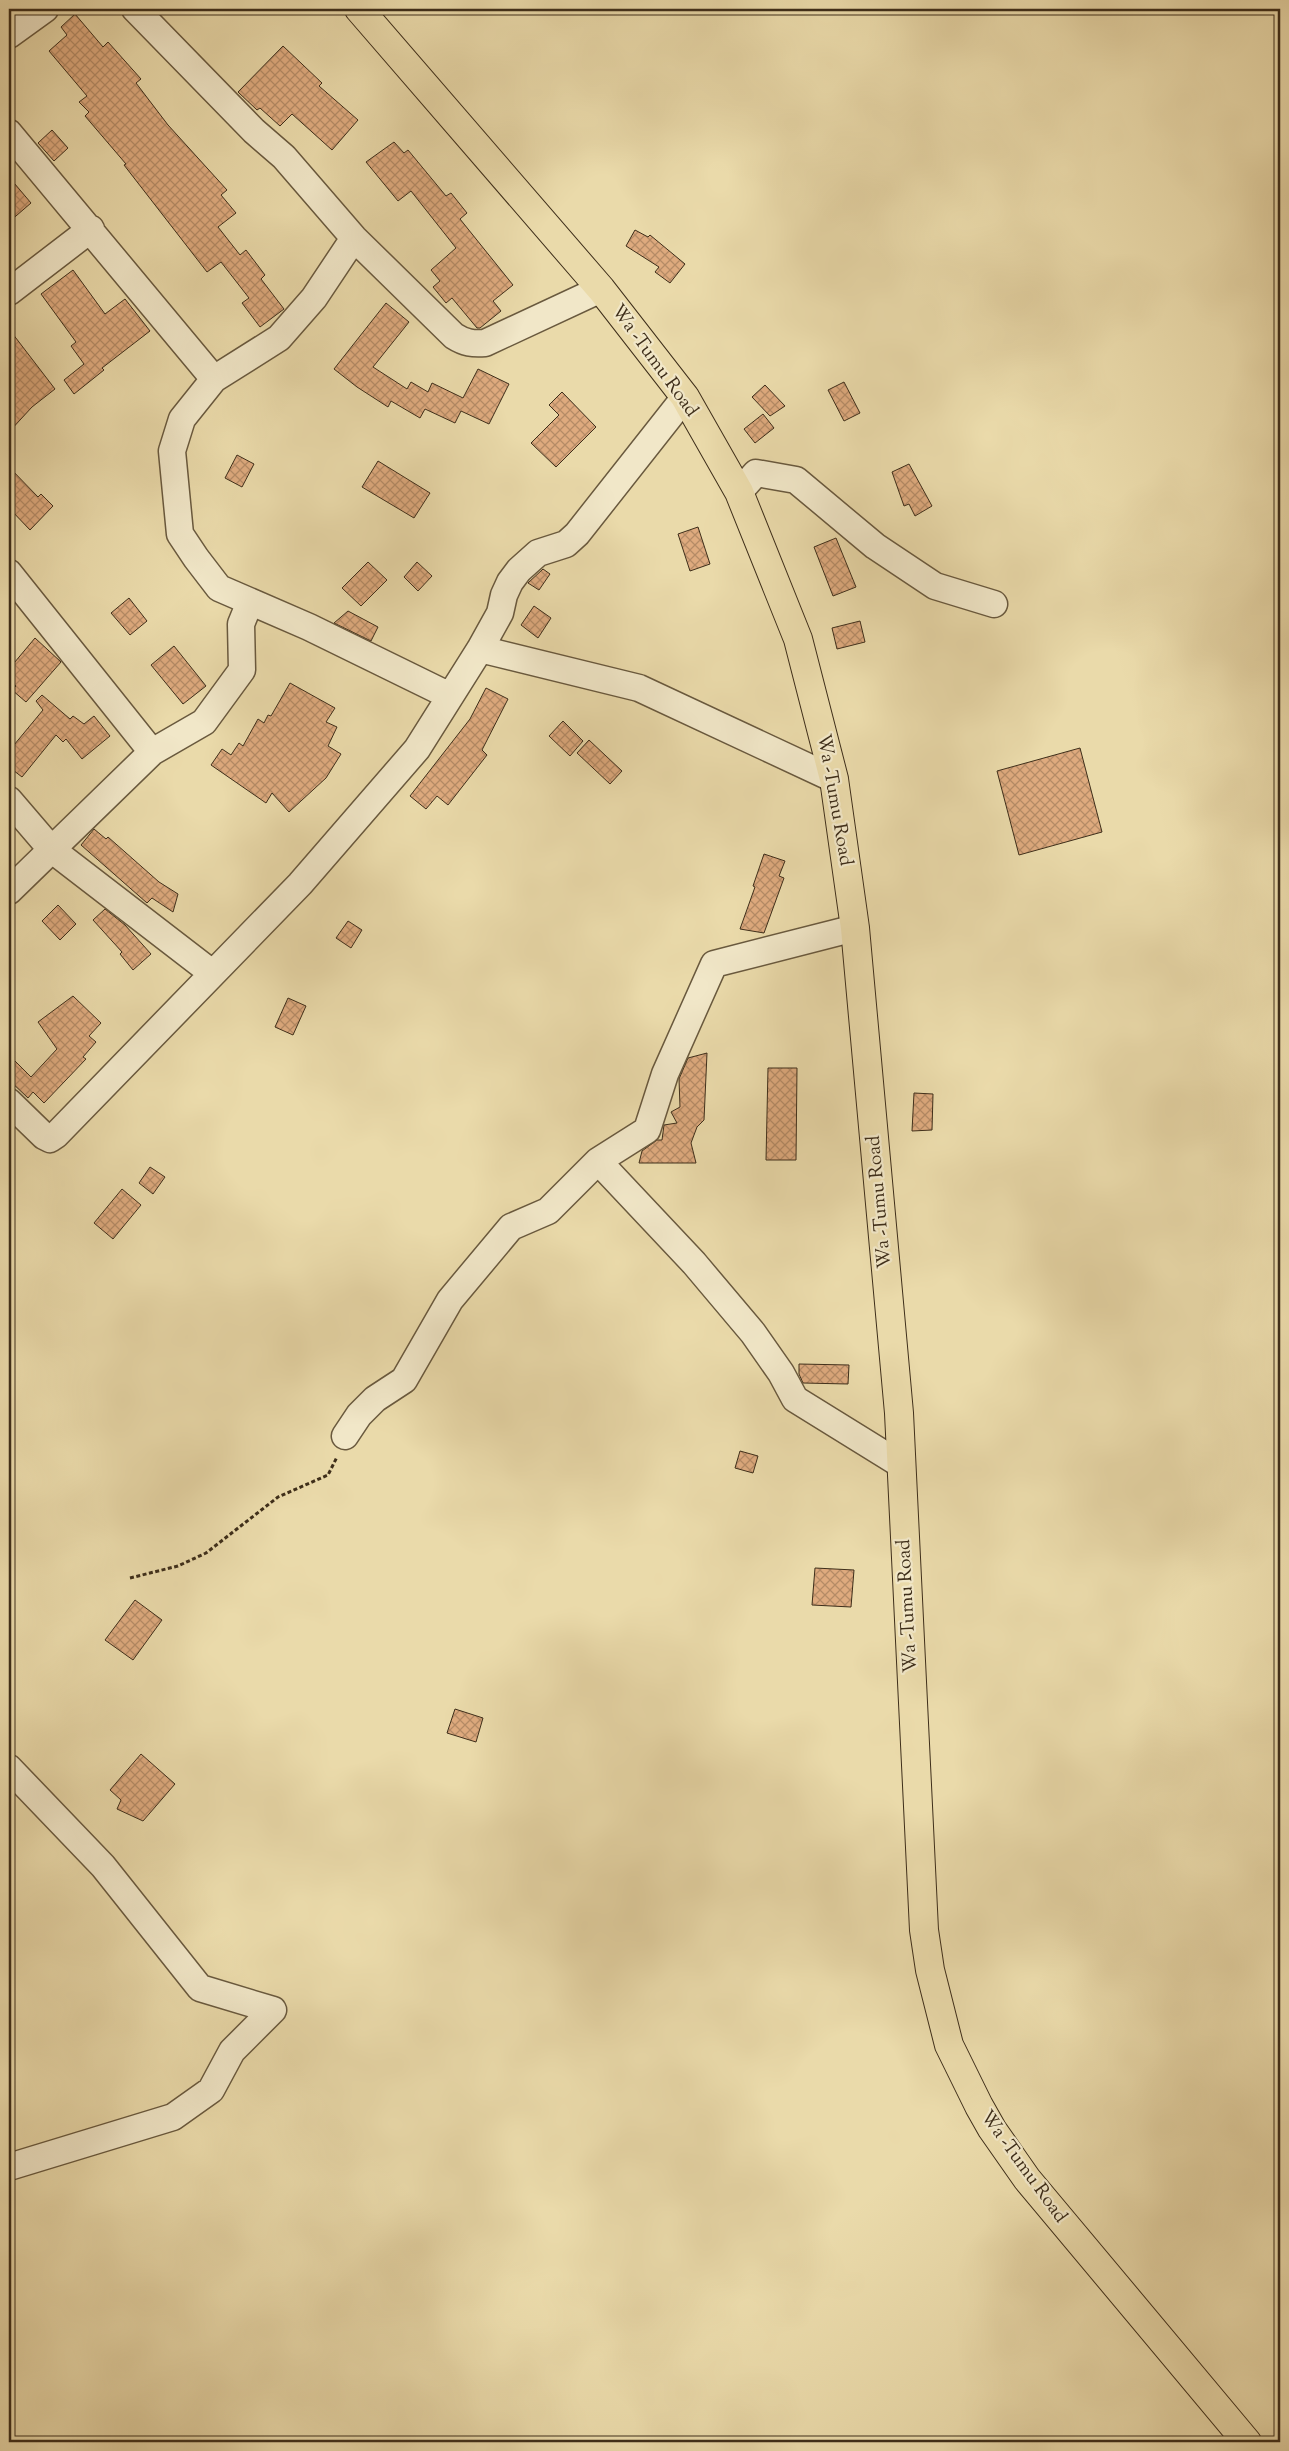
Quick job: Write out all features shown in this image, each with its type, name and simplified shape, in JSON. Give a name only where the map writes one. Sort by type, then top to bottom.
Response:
[{"type":"highway","name":"Wa -Tumu Road","points":[[359,9],[601,289],[685,397],[739,492],[798,639],[834,778],[855,928],[899,1413],[924,1930],[930,1970],[949,2045],[979,2106],[1027,2179],[1246,2442]]},
{"type":"street","points":[[9,35],[45,9]]},
{"type":"street","points":[[135,9],[254,131],[284,157],[354,238],[454,336],[472,344],[485,343],[601,289]]},
{"type":"street","points":[[9,133],[214,378]]},
{"type":"street","points":[[9,292],[91,229]]},
{"type":"street","points":[[354,238],[314,298],[279,338],[214,378],[182,419],[172,450],[180,534],[219,588],[309,627],[450,696]]},
{"type":"street","points":[[9,1102],[44,1136],[50,1139],[56,1135],[300,884],[417,749],[480,649],[500,613],[504,595],[510,582],[519,570],[538,553],[572,540],[685,397]]},
{"type":"street","points":[[739,492],[756,473],[796,480],[875,546],[935,586],[994,604]]},
{"type":"street","points":[[9,573],[152,752]]},
{"type":"street","points":[[9,891],[152,752],[204,722],[242,670],[241,624],[250,602]]},
{"type":"street","points":[[480,649],[639,688],[834,778]]},
{"type":"street","points":[[9,800],[51,849],[212,973]]},
{"type":"street","points":[[345,1436],[360,1415],[375,1399],[404,1380],[450,1300],[511,1226],[548,1211],[598,1161],[647,1130],[665,1074],[714,964],[855,928]]},
{"type":"street","points":[[598,1161],[694,1263],[753,1333],[781,1373],[795,1399],[900,1464]]},
{"type":"street","points":[[9,1768],[103,1866],[200,1988],[273,2010],[232,2051],[211,2090],[173,2117],[9,2168]]},
{"type":"path","points":[[130,1578],[178,1566],[206,1553],[278,1497],[328,1475],[345,1436]]},
{"type":"building","points":[[75,14],[103,47],[108,42],[141,79],[136,83],[168,125],[227,190],[221,195],[236,213],[218,227],[240,255],[246,250],[265,275],[261,279],[284,309],[260,327],[242,303],[249,298],[221,262],[207,272],[124,165],[126,164],[85,116],[89,112],[79,102],[87,96],[49,51],[67,35],[61,27]]},
{"type":"building","points":[[283,46],[322,83],[319,86],[358,120],[332,150],[292,114],[280,126],[260,108],[257,110],[238,92]]},
{"type":"building","points":[[52,130],[68,148],[54,161],[38,143]]},
{"type":"building","points":[[394,142],[404,153],[408,150],[446,196],[451,193],[467,213],[460,219],[513,285],[493,301],[501,311],[480,328],[477,328],[452,298],[446,303],[433,287],[440,281],[431,270],[456,248],[411,191],[398,201],[366,162]]},
{"type":"building","points":[[9,177],[31,203],[9,222]]},
{"type":"building","points":[[635,230],[648,237],[650,235],[685,264],[670,283],[655,272],[659,267],[626,246]]},
{"type":"building","points":[[73,270],[105,314],[125,299],[150,331],[102,368],[104,370],[74,394],[64,380],[84,364],[71,346],[76,342],[41,294]]},
{"type":"building","points":[[386,303],[409,322],[373,367],[407,389],[411,382],[428,392],[432,383],[463,398],[478,369],[509,384],[489,424],[461,411],[455,423],[425,409],[420,418],[391,401],[388,407],[334,369]]},
{"type":"building","points":[[9,329],[55,389],[32,407],[9,432]]},
{"type":"building","points":[[844,382],[860,413],[844,421],[828,390]]},
{"type":"building","points":[[765,385],[785,406],[770,416],[752,397]]},
{"type":"building","points":[[562,392],[596,427],[556,467],[531,443],[559,415],[549,405]]},
{"type":"building","points":[[763,414],[774,428],[755,443],[744,429]]},
{"type":"building","points":[[237,455],[254,464],[242,487],[225,478]]},
{"type":"building","points":[[378,461],[430,493],[414,518],[362,487]]},
{"type":"building","points":[[909,464],[932,506],[915,516],[909,504],[904,506],[892,472]]},
{"type":"building","points":[[9,467],[38,497],[41,494],[53,506],[30,530],[9,508]]},
{"type":"building","points":[[698,527],[710,564],[690,571],[678,534]]},
{"type":"building","points":[[836,538],[856,587],[833,596],[814,547]]},
{"type":"building","points":[[368,562],[387,580],[361,606],[342,588]]},
{"type":"building","points":[[417,562],[432,576],[418,591],[404,577]]},
{"type":"building","points":[[543,569],[550,574],[539,590],[528,583]]},
{"type":"building","points":[[129,598],[147,621],[130,635],[111,613]]},
{"type":"building","points":[[534,606],[551,618],[538,638],[521,625]]},
{"type":"building","points":[[348,611],[378,627],[371,641],[334,623]]},
{"type":"building","points":[[860,621],[865,642],[837,649],[832,628]]},
{"type":"building","points":[[35,638],[61,662],[26,702],[12,690],[16,686],[9,680],[9,669]]},
{"type":"building","points":[[174,646],[206,686],[183,704],[151,665]]},
{"type":"building","points":[[290,683],[335,708],[326,722],[337,727],[328,746],[341,754],[326,778],[289,812],[272,793],[266,803],[211,765],[222,749],[231,755],[239,743],[243,746],[258,719],[264,723],[268,715],[271,716]]},
{"type":"building","points":[[486,688],[508,699],[482,750],[487,755],[448,805],[437,796],[426,809],[410,796],[470,719]]},
{"type":"building","points":[[42,695],[70,719],[73,716],[84,724],[94,716],[110,736],[82,759],[66,739],[63,742],[56,735],[22,777],[9,767],[9,751],[43,710],[36,701]]},
{"type":"building","points":[[563,721],[583,741],[570,756],[549,736]]},
{"type":"building","points":[[589,740],[622,771],[610,784],[577,753]]},
{"type":"building","points":[[1080,748],[1102,832],[1019,855],[997,771]]},
{"type":"building","points":[[94,829],[106,839],[108,837],[159,882],[178,894],[173,912],[152,898],[147,903],[81,845]]},
{"type":"building","points":[[764,854],[785,861],[779,876],[784,878],[764,933],[740,929]]},
{"type":"building","points":[[58,905],[76,924],[60,940],[42,921]]},
{"type":"building","points":[[105,909],[125,925],[151,954],[133,970],[120,954],[122,952],[93,920]]},
{"type":"building","points":[[348,921],[362,930],[351,948],[336,938]]},
{"type":"building","points":[[73,996],[101,1023],[89,1036],[96,1042],[83,1057],[86,1059],[44,1103],[33,1092],[28,1098],[9,1080],[9,1055],[31,1077],[57,1049],[38,1022]]},
{"type":"building","points":[[288,998],[306,1006],[293,1035],[275,1027]]},
{"type":"building","points":[[707,1053],[704,1120],[697,1127],[691,1143],[696,1163],[639,1163],[642,1151],[657,1140],[662,1140],[664,1125],[677,1123],[671,1112],[680,1107],[679,1079],[688,1058]]},
{"type":"building","points":[[768,1068],[797,1068],[796,1160],[766,1160]]},
{"type":"building","points":[[914,1093],[933,1094],[932,1130],[912,1131]]},
{"type":"building","points":[[150,1167],[165,1177],[153,1194],[139,1183]]},
{"type":"building","points":[[122,1189],[141,1205],[113,1239],[94,1223]]},
{"type":"building","points":[[799,1364],[849,1365],[848,1384],[803,1383],[799,1374]]},
{"type":"building","points":[[740,1451],[758,1456],[753,1473],[735,1468]]},
{"type":"building","points":[[815,1568],[854,1570],[851,1607],[812,1605]]},
{"type":"building","points":[[135,1600],[162,1620],[133,1660],[105,1640]]},
{"type":"building","points":[[455,1709],[483,1718],[476,1742],[447,1733]]},
{"type":"building","points":[[141,1754],[175,1784],[143,1821],[117,1809],[121,1800],[110,1790]]}]
